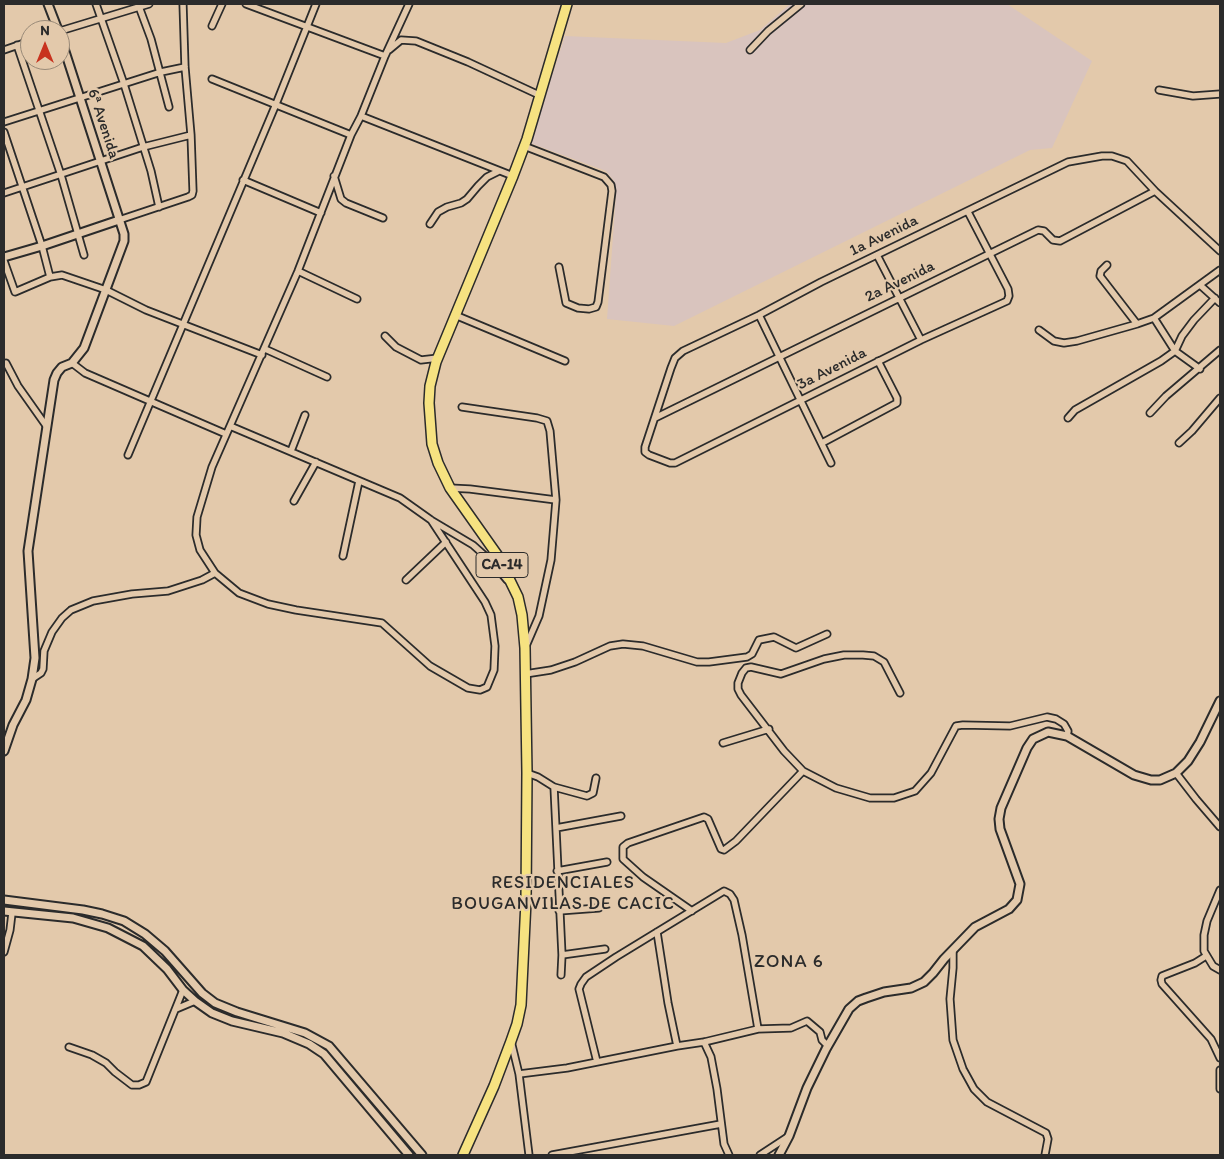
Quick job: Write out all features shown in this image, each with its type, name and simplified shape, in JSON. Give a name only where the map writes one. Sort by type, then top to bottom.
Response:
[{"type":"highway","name":"CA-14","points":[[463,1155],[494,1086],[519,1014],[523,981],[527,773],[525,648],[522,615],[518,597],[498,556],[450,488],[438,463],[432,444],[429,423],[430,386],[438,358],[524,146],[567,4]]},
{"type":"street","points":[[48,4],[55,20]]},
{"type":"street","points":[[96,4],[124,84],[151,171],[159,207]]},
{"type":"street","points":[[70,27],[138,5],[149,4]]},
{"type":"street","points":[[182,4],[191,135],[192,195],[4,259],[15,292],[50,277],[62,275],[106,290],[146,310],[183,325],[263,352],[327,377]]},
{"type":"street","points":[[212,26],[222,4]]},
{"type":"street","points":[[246,4],[386,54]]},
{"type":"street","points":[[128,455],[276,104],[316,4]]},
{"type":"street","points":[[408,4],[334,176],[298,271],[212,467],[197,517],[196,535],[200,550],[215,573],[239,593],[268,604],[324,615],[382,623],[430,666],[468,688],[480,690],[487,687],[494,670],[495,646],[491,615],[485,602],[431,520]]},
{"type":"street","points":[[750,50],[768,31],[801,4]]},
{"type":"street","points":[[138,5],[161,72],[168,106]]},
{"type":"street","points":[[386,54],[402,40],[416,41],[468,62],[539,95]]},
{"type":"street","points":[[4,50],[20,44]]},
{"type":"street","points":[[17,45],[61,174],[84,255]]},
{"type":"street","name":"6ª Avenida","points":[[4,751],[13,726],[26,700],[32,679],[35,649],[28,551],[54,380],[62,367],[72,363],[84,348],[124,241],[124,234],[70,67]]},
{"type":"street","points":[[4,122],[161,72],[185,67]]},
{"type":"street","points":[[212,79],[351,135]]},
{"type":"street","points":[[1159,90],[1193,96],[1220,94]]},
{"type":"street","points":[[361,116],[513,176]]},
{"type":"street","points":[[4,132],[42,246],[50,277]]},
{"type":"street","points":[[4,193],[100,160],[191,135]]},
{"type":"street","points":[[524,146],[604,177],[612,185],[596,307],[589,309],[578,308],[566,303],[559,267]]},
{"type":"street","name":"1a Avenida","points":[[655,418],[675,358],[682,351],[759,316],[877,255],[1068,162],[1112,156],[1127,161],[1155,191]]},
{"type":"street","points":[[430,224],[438,212],[467,199],[486,178],[499,170]]},
{"type":"street","points":[[334,176],[342,199],[346,203],[383,218]]},
{"type":"street","points":[[243,180],[321,213]]},
{"type":"street","points":[[1155,191],[1220,251]]},
{"type":"street","name":"2a Avenida","points":[[655,418],[1038,230],[1044,231],[1053,240],[1060,241],[1155,191]]},
{"type":"street","points":[[968,212],[990,253]]},
{"type":"street","name":"3a Avenida","points":[[655,418],[645,452],[670,463],[678,461],[921,340],[1007,301],[1009,296],[1008,289],[990,253]]},
{"type":"street","points":[[877,255],[921,340]]},
{"type":"street","points":[[1107,265],[1101,271],[1100,276],[1137,324]]},
{"type":"street","points":[[1039,330],[1054,342],[1064,343],[1137,324],[1154,318],[1220,270]]},
{"type":"street","points":[[298,271],[358,299]]},
{"type":"street","points":[[1200,285],[1220,303]]},
{"type":"street","points":[[1068,418],[1075,410],[1162,361],[1175,351],[1182,336],[1194,320],[1215,298]]},
{"type":"street","points":[[455,315],[565,361]]},
{"type":"street","points":[[759,316],[831,463]]},
{"type":"street","points":[[1154,318],[1175,351],[1200,369]]},
{"type":"street","points":[[385,336],[396,347],[421,360],[438,358]]},
{"type":"street","points":[[1150,413],[1166,396],[1220,350]]},
{"type":"street","points":[[822,443],[897,403],[897,398],[878,361]]},
{"type":"street","points":[[6,363],[18,386],[47,427]]},
{"type":"street","points":[[72,363],[85,373],[226,434]]},
{"type":"street","points":[[1179,443],[1192,431],[1220,398]]},
{"type":"street","points":[[462,407],[537,418],[547,421],[550,431],[556,500],[551,560],[539,616],[525,648]]},
{"type":"street","points":[[291,451],[305,415]]},
{"type":"street","points":[[230,426],[400,498],[431,520],[473,545],[492,562],[510,584]]},
{"type":"street","points":[[294,501],[316,462]]},
{"type":"street","points":[[343,556],[359,481]]},
{"type":"street","points":[[450,488],[556,500]]},
{"type":"street","points":[[406,580],[446,542]]},
{"type":"street","points":[[32,679],[41,673],[43,669],[44,652],[52,632],[62,618],[71,610],[93,601],[132,594],[168,591],[190,585],[215,573]]},
{"type":"street","points":[[525,674],[551,670],[575,662],[610,646],[623,644],[643,646],[696,662],[709,662],[747,657],[752,654],[759,640],[774,637],[796,648],[827,634]]},
{"type":"street","points":[[900,693],[884,662],[874,656],[844,655],[781,674],[751,667],[746,668],[740,677],[738,689],[784,751],[803,771],[836,788],[870,798],[894,798],[915,791],[931,773],[956,726],[1010,726],[1047,717],[1056,719],[1064,724],[1068,731],[1067,736]]},
{"type":"street","points":[[779,1155],[789,1136],[807,1088],[849,1009],[858,1001],[884,992],[911,988],[924,982],[975,927],[1010,909],[1017,900],[1020,884],[1000,830],[1001,808],[1027,748],[1033,739],[1048,732],[1067,736],[1142,778],[1160,780],[1176,773],[1188,762],[1220,701]]},
{"type":"street","points":[[723,743],[769,729]]},
{"type":"street","points":[[692,911],[642,877],[623,859],[623,847],[628,843],[704,817],[708,819],[721,849],[724,850],[736,841],[803,771]]},
{"type":"street","points":[[527,773],[538,777],[554,787],[587,796],[592,795],[596,778]]},
{"type":"street","points":[[1176,773],[1220,827]]},
{"type":"street","points":[[554,787],[562,955],[561,975]]},
{"type":"street","points":[[556,828],[621,816]]},
{"type":"street","points":[[557,871],[607,862]]},
{"type":"street","points":[[1220,890],[1207,921],[1204,935],[1204,951],[1206,956],[1213,966],[1220,970]]},
{"type":"street","points":[[597,1062],[579,989],[586,977],[724,891],[730,894],[734,900],[758,1029]]},
{"type":"street","points":[[4,900],[83,910],[124,921],[145,934],[165,951],[202,993],[215,1003],[236,1012],[306,1033],[329,1046],[422,1155]]},
{"type":"street","points":[[559,911],[600,908]]},
{"type":"street","points":[[4,911],[73,918],[108,928],[143,946],[167,969],[183,990],[195,1001],[212,1012],[232,1021],[283,1033],[309,1044],[324,1054],[409,1155]]},
{"type":"street","points":[[4,952],[10,930],[12,912]]},
{"type":"street","points":[[657,932],[677,1046]]},
{"type":"street","points":[[562,955],[605,949]]},
{"type":"street","points":[[953,950],[950,999],[953,1040],[964,1069],[974,1089],[987,1102],[1046,1133],[1048,1139],[1045,1155]]},
{"type":"street","points":[[1206,956],[1195,963],[1162,976],[1162,984],[1211,1039],[1220,1058]]},
{"type":"street","points":[[69,1047],[92,1055],[106,1063],[132,1085],[139,1086],[146,1082],[183,990]]},
{"type":"street","points":[[176,1009],[195,1001]]},
{"type":"street","points":[[519,1074],[704,1042],[758,1029],[791,1028],[807,1021],[820,1032],[822,1040],[828,1046]]},
{"type":"street","points":[[511,1041],[519,1074],[529,1155]]},
{"type":"street","points":[[704,1042],[711,1056],[724,1144],[729,1155]]},
{"type":"street","points":[[1220,1070],[1220,1089]]},
{"type":"street","points":[[552,1155],[721,1124]]},
{"type":"street","points":[[760,1155],[789,1136]]},
{"type":"shaded area","points":[[790,4],[1007,4],[1092,61],[1052,148],[1030,150],[674,326],[607,319],[616,194],[614,181],[606,171],[530,143],[565,36],[726,43],[760,30]]},
{"type":"district","name":"RESIDENCIALES BOUGANVILAS DE CACIC","points":[[563,893]]},
{"type":"district","name":"ZONA 6","points":[[789,962]]}]
